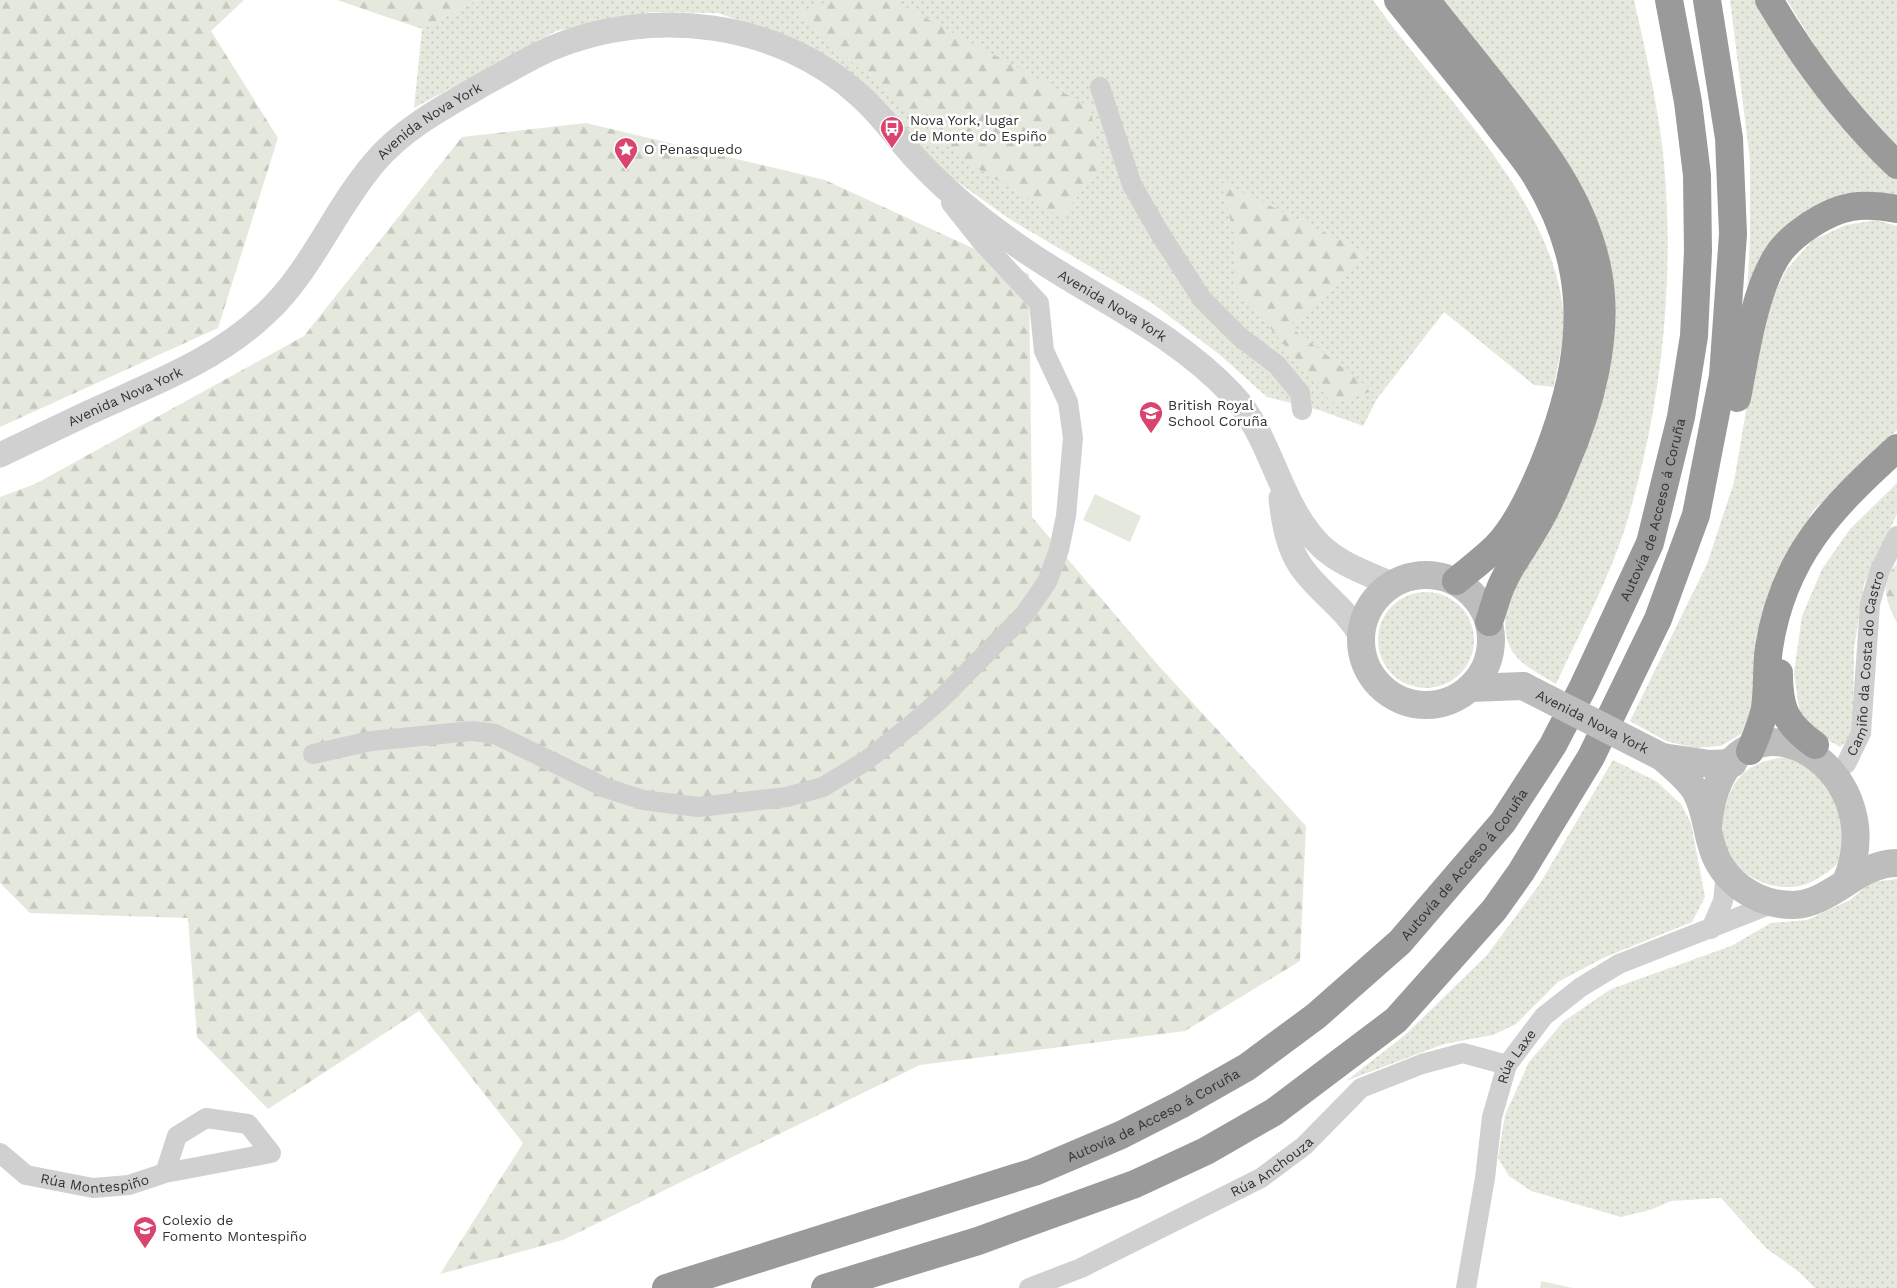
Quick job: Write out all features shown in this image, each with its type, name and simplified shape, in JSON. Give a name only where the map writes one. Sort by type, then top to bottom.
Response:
[{"type":"highway","points":[[1398,0],[1535,174],[1566,237],[1575,274],[1578,298],[1578,329],[1574,363],[1567,396],[1546,460],[1523,508],[1497,546],[1456,581]]},
{"type":"highway","points":[[1426,0],[1530,131],[1562,177],[1578,208],[1591,242],[1599,272],[1600,342],[1582,421],[1565,466],[1536,528],[1516,556],[1503,582],[1489,622]]},
{"type":"highway","points":[[825,1288],[978,1241],[1135,1184],[1206,1151],[1274,1112],[1396,1020],[1494,910],[1521,872],[1591,757],[1658,619],[1696,515],[1723,376],[1733,234],[1729,138],[1707,0]]},
{"type":"highway","points":[[1769,0],[1798,48],[1834,96],[1897,165]]},
{"type":"highway","name":"Autovía de Acceso á Coruña","points":[[666,1288],[1034,1172],[1120,1136],[1180,1105],[1246,1067],[1323,1010],[1400,942],[1504,822],[1553,746],[1592,670],[1650,543],[1681,417],[1694,336],[1698,251],[1697,175],[1688,102],[1668,2]]},
{"type":"highway","points":[[1658,619],[1679,588],[1712,509],[1746,349],[1764,283],[1778,255],[1796,234],[1824,216],[1847,206],[1875,205],[1897,209]]},
{"type":"highway","points":[[1742,757],[1764,709],[1769,647],[1787,582],[1800,555],[1840,502],[1897,448]]},
{"type":"highway","points":[[1815,745],[1796,731],[1785,714],[1779,693],[1783,640],[1791,609],[1806,569],[1831,530],[1862,496],[1897,465]]},
{"type":"main road","points":[[1423,574],[1440,576],[1456,581],[1471,592],[1482,606],[1489,622],[1490,652],[1479,678],[1470,688],[1446,702],[1428,705],[1410,703],[1393,696],[1378,685],[1368,670],[1361,653],[1360,634],[1365,614],[1372,603],[1391,584],[1407,577],[1423,574]]},
{"type":"main road","name":"Avenida Nova York","points":[[1490,652],[1524,686],[1662,758]]},
{"type":"main road","name":"Avenida Nova York","points":[[1470,688],[1524,686]]},
{"type":"main road","points":[[1662,758],[1710,764],[1742,757],[1771,743],[1793,741],[1815,745],[1832,753],[1846,764],[1860,782],[1869,803],[1871,826],[1865,853],[1859,866],[1846,882]]},
{"type":"main road","points":[[1708,825],[1710,803],[1719,782],[1742,757]]},
{"type":"main road","points":[[1662,758],[1685,777],[1697,793],[1708,825],[1716,859],[1726,874],[1740,888],[1756,897],[1774,903],[1794,905],[1813,902],[1869,870],[1897,863]]},
{"type":"main road","points":[[1871,826],[1881,839],[1897,852]]},
{"type":"street","name":"Avenida Nova York","points":[[0,455],[90,412],[185,371],[230,345],[269,311],[299,274],[375,161],[436,112],[553,48],[599,34],[640,26],[686,24],[730,30],[773,43],[822,67],[857,93],[890,125],[982,242],[1039,302],[1044,351],[1068,402],[1073,438],[1066,516],[1053,566],[1046,582],[1024,615],[940,700],[867,760],[823,787],[787,797],[698,807],[643,800],[606,788],[494,734],[480,732],[371,741],[314,754]]},
{"type":"street","points":[[1100,86],[1132,184],[1159,232],[1202,299],[1240,337],[1277,365],[1300,393],[1302,410]]},
{"type":"street","name":"Avenida Nova York","points":[[917,160],[957,199],[1022,249],[1133,315],[1168,339],[1208,371],[1235,397],[1255,426],[1297,514],[1324,549],[1346,565],[1391,584]]},
{"type":"street","name":"Avenida Nova York","points":[[1278,475],[1288,536],[1301,567],[1353,621],[1360,634]]},
{"type":"street","name":"Camiño da Costa do Castro","points":[[1846,764],[1861,733],[1870,604],[1880,570],[1897,536]]},
{"type":"street","points":[[1711,929],[1723,901],[1726,874]]},
{"type":"street","name":"Rúa Laxe","points":[[1466,1288],[1485,1178],[1492,1117],[1507,1065],[1544,1016],[1581,988],[1619,964],[1774,903]]},
{"type":"street","name":"Rúa Anchouza","points":[[1029,1288],[1081,1268],[1261,1178],[1304,1146],[1361,1088],[1422,1064],[1464,1053],[1507,1065]]},
{"type":"street","name":"Rúa Montespiño","points":[[0,1153],[26,1175],[93,1188],[130,1185],[165,1173],[271,1153],[248,1124],[206,1118],[176,1136],[165,1173]]},
{"type":"green space","points":[[0,0],[244,0],[211,31],[278,138],[218,328],[0,427]]},
{"type":"green space","points":[[337,0],[477,0],[422,29]]},
{"type":"green space","points":[[477,0],[1373,0],[1490,150],[1517,190],[1540,232],[1556,275],[1564,319],[1562,344],[1554,387],[1534,385],[1444,312],[1377,399],[1363,426],[1319,410],[1267,397],[1220,355],[1152,303],[1011,220],[941,170],[800,42],[718,13],[652,12],[556,31],[414,108],[422,29]]},
{"type":"green space","points":[[833,0],[892,0],[1090,107],[1102,165],[1061,218],[970,164],[795,13]]},
{"type":"green space","points":[[1440,0],[1634,0],[1662,143],[1667,209],[1666,300],[1662,346],[1648,437],[1638,481],[1619,545],[1603,586],[1556,684],[1531,669],[1515,655],[1506,635],[1506,606],[1609,358]]},
{"type":"green space","points":[[1730,0],[1759,0],[1897,177],[1897,197],[1846,196],[1747,298],[1750,237],[1750,160]]},
{"type":"green space","points":[[1787,0],[1897,0],[1897,146],[1835,79]]},
{"type":"green space","points":[[586,123],[825,180],[1029,274],[1032,517],[1158,665],[1306,826],[1300,961],[1185,1031],[920,1065],[563,1240],[440,1274],[523,1143],[419,1011],[268,1109],[197,1037],[188,918],[30,913],[0,883],[0,497],[35,484],[304,336],[462,137]]},
{"type":"green space","points":[[1221,182],[1369,254],[1289,326],[1373,391],[1332,403],[1233,283],[1236,243]]},
{"type":"green space","points":[[1876,220],[1897,226],[1897,430],[1813,511],[1785,560],[1754,709],[1741,734],[1721,746],[1694,748],[1666,741],[1630,721],[1707,564],[1734,482],[1761,322],[1786,270],[1813,240],[1846,225]]},
{"type":"green space","points":[[1897,483],[1897,514],[1864,584],[1854,649],[1853,736],[1840,747],[1814,732],[1800,715],[1794,673],[1802,616],[1822,569],[1850,529]]},
{"type":"green space","points":[[1095,494],[1141,516],[1130,542],[1083,520]]},
{"type":"green space","points":[[1897,564],[1897,623],[1890,609],[1886,585],[1891,571]]},
{"type":"green space","points":[[1426,592],[1444,596],[1460,606],[1470,622],[1474,640],[1470,658],[1460,674],[1444,684],[1426,688],[1408,684],[1392,674],[1382,658],[1378,640],[1382,622],[1392,606],[1408,596]]},
{"type":"green space","points":[[1785,757],[1805,760],[1847,801],[1843,846],[1836,865],[1815,880],[1800,886],[1784,887],[1768,884],[1753,878],[1740,868],[1729,856],[1722,841],[1720,825],[1731,791],[1741,775],[1755,765]]},
{"type":"green space","points":[[1613,760],[1656,781],[1681,804],[1691,823],[1705,897],[1692,922],[1603,958],[1558,982],[1516,1024],[1493,1035],[1444,1044],[1346,1081],[1405,1035],[1487,955],[1539,885]]},
{"type":"green space","points":[[1897,879],[1897,1288],[1815,1288],[1799,1272],[1766,1248],[1721,1198],[1671,1201],[1650,1210],[1621,1217],[1531,1191],[1509,1176],[1498,1158],[1505,1115],[1529,1062],[1564,1021],[1611,989],[1731,946],[1771,923],[1807,920],[1850,900],[1871,882]]},
{"type":"green space","points":[[1541,1281],[1573,1288],[1540,1288]]},
{"type":"place","name":"Nova York, lugar de Monte do Espiño","points":[[892,149]]},
{"type":"place","name":"O Penasquedo","points":[[626,170]]},
{"type":"place","name":"British Royal School Coruña","points":[[1151,434]]},
{"type":"place","name":"Colexio de Fomento Montespiño","points":[[145,1249]]}]
